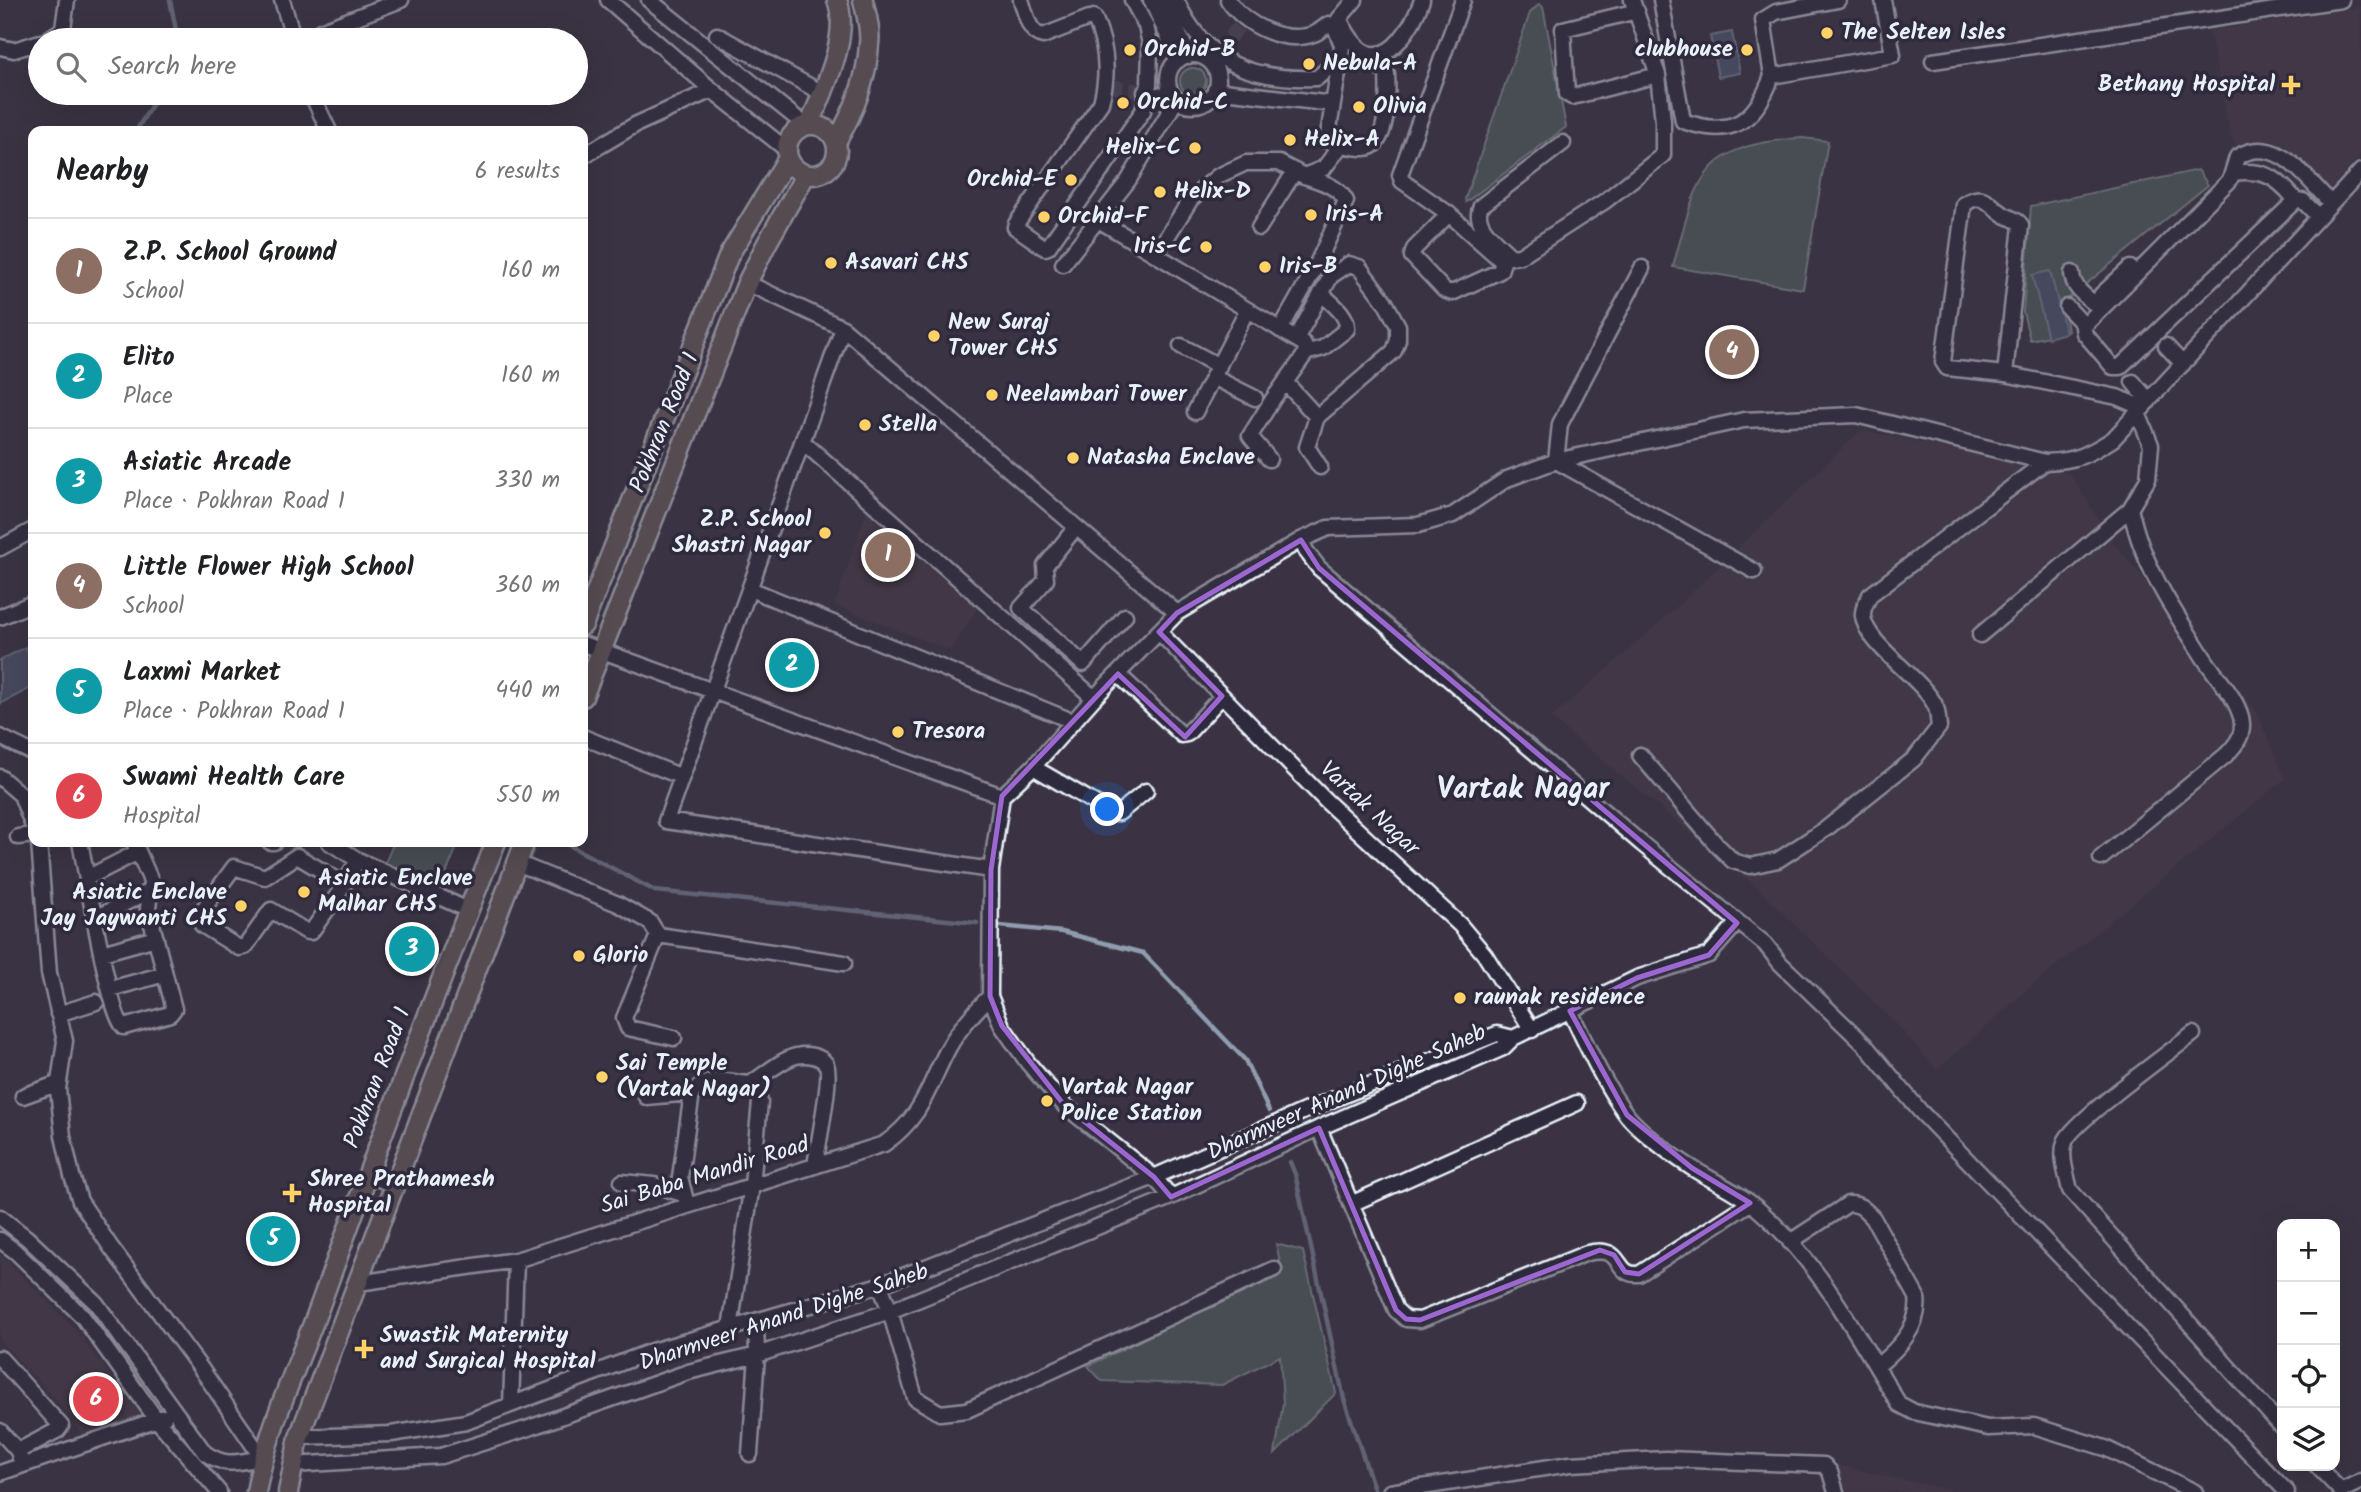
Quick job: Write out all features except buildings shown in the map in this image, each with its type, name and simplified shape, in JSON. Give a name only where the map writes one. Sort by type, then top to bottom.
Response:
[{"type":"main road","points":[[836,142],[852,115],[864,75],[870,41],[865,1]]},
{"type":"main road","points":[[807,125],[821,126],[829,130],[836,142],[838,153],[830,168],[822,173],[806,174],[798,171],[788,154],[791,135],[807,125],[829,76],[839,42],[839,5]]},
{"type":"main road","name":"Pokhran Road 1","points":[[588,612],[729,255],[788,154]]},
{"type":"main road","name":"Pokhran Road 1","points":[[588,684],[747,283],[806,174]]},
{"type":"main road","name":"Pokhran Road 1","points":[[256,1492],[262,1458],[494,847]]},
{"type":"main road","points":[[288,1492],[299,1437],[523,847]]},
{"type":"street","points":[[63,28],[67,0]]},
{"type":"street","points":[[282,0],[290,28]]},
{"type":"street","points":[[328,28],[401,0]]},
{"type":"street","points":[[608,0],[788,154]]},
{"type":"street","points":[[649,0],[807,125]]},
{"type":"street","points":[[1021,0],[1032,30],[1037,35],[1043,36],[1091,17],[1101,32],[1107,66],[1107,85],[1101,103],[1016,224],[1015,227],[1045,248],[1143,111],[1150,44],[1146,26],[1132,0]]},
{"type":"street","points":[[1151,0],[1184,58]]},
{"type":"street","points":[[1163,0],[1184,58]]},
{"type":"street","points":[[1176,0],[1192,31],[1205,44],[1230,62],[1258,75],[1289,79],[1317,78],[1343,53],[1334,25],[1329,23],[1316,33],[1301,36],[1261,29],[1244,21],[1228,0]]},
{"type":"street","points":[[1355,0],[1339,19],[1354,43],[1364,52],[1377,54],[1404,37],[1422,0]]},
{"type":"street","points":[[1449,214],[1415,249],[1412,256],[1444,290],[1452,293],[1500,271],[1503,262],[1449,214],[1402,181],[1400,175],[1463,0]]},
{"type":"street","points":[[1661,0],[1683,121],[1705,129],[1728,127],[1749,117],[1764,99],[1772,76],[1763,20],[1776,12],[1838,0]]},
{"type":"street","points":[[1772,76],[1893,55],[1883,0]]},
{"type":"street","points":[[1933,61],[2340,0]]},
{"type":"street","points":[[839,5],[865,1]]},
{"type":"street","points":[[1563,143],[1481,206],[1478,212],[1479,223],[1511,257],[1520,256],[1605,201],[1660,160],[1665,150],[1657,75],[1635,6],[1563,29],[1567,94],[1572,97],[1657,75]]},
{"type":"street","points":[[717,35],[822,93]]},
{"type":"street","points":[[0,47],[14,50],[28,46]]},
{"type":"street","points":[[1184,58],[1213,58],[1217,75],[1215,90],[1206,102],[1183,103],[1172,93],[1168,79],[1173,65],[1184,58]]},
{"type":"street","points":[[1340,61],[1378,66],[1387,74],[1388,90],[1382,135],[1376,144],[1366,148],[1327,141],[1333,104],[1340,61]]},
{"type":"street","points":[[588,153],[635,125],[712,90]]},
{"type":"street","points":[[1215,90],[1333,104]]},
{"type":"street","points":[[1146,92],[1177,99]]},
{"type":"street","points":[[1063,264],[1128,181],[1177,99]]},
{"type":"street","points":[[317,105],[327,126]]},
{"type":"street","points":[[1259,228],[1300,174],[1324,168],[1342,144]]},
{"type":"street","points":[[2233,173],[2248,171],[2274,177],[2293,197],[2293,203],[2120,366],[2113,367],[2084,333],[2085,326],[2101,302],[2169,242],[2230,180],[2236,157],[2275,159],[2325,208]]},
{"type":"street","points":[[1156,254],[1191,199],[1218,176],[1246,163],[1279,163],[1326,183],[1342,193],[1346,201],[1315,268],[1280,330]]},
{"type":"street","points":[[1171,1197],[1154,1177],[1065,1107],[1028,1063],[1002,1026],[990,996],[991,870],[1002,796],[1033,767],[1072,721],[1177,613],[1301,540],[1328,528],[1418,525],[1452,515],[1507,479],[1556,461],[1744,420],[1856,415],[2045,462],[2068,462],[2113,439],[2361,171]]},
{"type":"street","points":[[2005,374],[2021,225],[2017,219],[2003,214],[1987,200],[1972,199],[1964,204],[1943,362],[1947,368],[2005,374],[2121,398],[2143,407]]},
{"type":"street","points":[[2303,201],[2325,208]]},
{"type":"street","points":[[1097,219],[1304,344],[1305,353],[1250,436],[1269,459]]},
{"type":"street","points":[[1296,339],[1331,276],[1349,264],[1359,267],[1385,302],[1398,326],[1398,340],[1394,351],[1317,417],[1307,447],[1320,467]]},
{"type":"street","points":[[1556,461],[1560,424],[1642,268]]},
{"type":"street","points":[[2072,273],[2076,286],[2101,302]]},
{"type":"street","points":[[747,283],[844,328],[1177,613]]},
{"type":"street","points":[[1305,353],[1322,348],[1347,329],[1348,322],[1344,316],[1321,293]]},
{"type":"street","points":[[2067,307],[2085,326]]},
{"type":"street","points":[[1195,412],[1247,310]]},
{"type":"street","points":[[844,328],[666,821],[991,870]]},
{"type":"street","points":[[1181,346],[1255,398]]},
{"type":"street","points":[[2166,346],[2183,364]]},
{"type":"street","points":[[1284,382],[1317,417]]},
{"type":"street","points":[[1980,635],[2130,509],[2148,479],[2151,445],[2143,407],[2133,382]]},
{"type":"street","points":[[803,442],[1094,698]]},
{"type":"street","points":[[1556,461],[1755,570]]},
{"type":"street","points":[[1640,755],[1733,861],[1750,866],[1777,860],[1827,828],[1914,759],[1939,727],[1936,706],[1917,681],[1885,652],[1863,618],[1870,595],[2045,462]]},
{"type":"street","points":[[2101,858],[2226,755],[2237,744],[2242,731],[2241,716],[2232,697],[2161,590],[2142,550],[2130,509]]},
{"type":"street","points":[[1008,622],[1046,580],[1045,566],[1076,527]]},
{"type":"street","points":[[0,548],[28,533]]},
{"type":"street","points":[[1301,540],[1319,568],[1504,728],[1765,944],[1780,963],[1865,1045],[1920,1111],[2287,1492]]},
{"type":"street","points":[[750,589],[1072,721]]},
{"type":"street","points":[[0,617],[28,605]]},
{"type":"street","points":[[1021,608],[1083,664]]},
{"type":"street","points":[[1071,677],[1125,615]]},
{"type":"street","name":"Vartak Nagar","points":[[1159,632],[1325,801],[1460,925],[1485,955],[1532,1030]]},
{"type":"street","points":[[588,645],[1002,796]]},
{"type":"street","points":[[1118,674],[1182,735],[1187,734],[1222,696]]},
{"type":"street","points":[[0,737],[28,751]]},
{"type":"street","points":[[588,739],[682,777]]},
{"type":"street","points":[[1033,767],[1112,813],[1119,813],[1146,791]]},
{"type":"street","points":[[0,777],[21,795],[28,813]]},
{"type":"street","points":[[18,836],[28,835]]},
{"type":"street","points":[[0,1217],[27,1238],[96,1303],[205,1454],[227,1464],[262,1458],[80,1201],[63,1136],[59,1083],[65,1041],[49,974],[38,847]]},
{"type":"street","points":[[82,847],[87,878],[102,953],[119,1023],[124,1027],[170,1014],[174,1009],[148,909],[151,881],[136,847],[87,878]]},
{"type":"street","points":[[337,847],[358,860],[468,911]]},
{"type":"street","points":[[344,884],[297,856],[265,877],[234,867],[199,915],[199,919],[202,925],[239,948],[245,947],[271,910],[309,933],[313,931],[344,884],[358,860]]},
{"type":"street","points":[[517,863],[618,904],[650,922],[658,935],[844,963]]},
{"type":"street","points":[[95,918],[150,891]]},
{"type":"street","points":[[1514,1038],[1637,978],[1709,955],[1737,923]]},
{"type":"street","points":[[658,935],[624,1018],[628,1028],[674,1038]]},
{"type":"street","points":[[102,953],[156,938]]},
{"type":"street","points":[[110,989],[165,974]]},
{"type":"street","name":"Sai Baba Mandir Road","points":[[358,1283],[516,1260],[685,1199],[752,1185],[884,1144],[900,1133],[923,1104],[958,1032],[990,996]]},
{"type":"street","points":[[58,1014],[96,1002]]},
{"type":"street","points":[[1570,1011],[1606,1082],[1628,1115],[1692,1168],[1749,1203],[1790,1242],[1831,1290],[1899,1404],[1914,1412],[1988,1428],[2034,1426],[2105,1448],[2196,1492]]},
{"type":"street","name":"Dharmveer Anand Dighe Saheb","points":[[299,1437],[391,1434],[466,1422],[652,1351],[880,1285],[1154,1177],[1310,1109],[1497,1034],[1514,1038]]},
{"type":"street","points":[[2193,1034],[2085,1119],[2065,1141],[2064,1165],[2070,1191],[2277,1421]]},
{"type":"street","name":"Dharmveer Anand Dighe Saheb","points":[[293,1465],[441,1456],[688,1372],[757,1355],[890,1311],[1171,1197],[1503,1048],[1514,1038]]},
{"type":"street","points":[[685,1199],[680,1177],[692,1093],[700,1084],[710,1080],[750,1084],[793,1057],[810,1055],[820,1058],[827,1064],[829,1071],[815,1166]]},
{"type":"street","points":[[23,1096],[59,1083]]},
{"type":"street","points":[[730,1328],[752,1185],[760,1102],[758,1094],[750,1084]]},
{"type":"street","points":[[646,1097],[692,1093]]},
{"type":"street","points":[[1351,1204],[1577,1103]]},
{"type":"street","points":[[1320,1128],[1396,1310],[1406,1319],[1420,1320],[1600,1250],[1614,1255],[1625,1272],[1630,1275],[1639,1274],[1749,1203]]},
{"type":"street","points":[[368,1174],[394,1186]]},
{"type":"street","points":[[622,1182],[654,1185],[685,1199]]},
{"type":"street","points":[[1790,1242],[1848,1204],[1863,1208],[1872,1218],[1917,1297],[1919,1309],[1900,1346],[1877,1366]]},
{"type":"street","points":[[0,1240],[83,1317],[157,1420],[219,1492]]},
{"type":"street","points":[[511,1405],[516,1260]]},
{"type":"street","points":[[880,1285],[915,1398],[940,1413],[967,1410],[1274,1269]]},
{"type":"street","points":[[750,1454],[757,1355],[756,1321]]},
{"type":"street","points":[[0,1358],[61,1426],[18,1451]]},
{"type":"street","points":[[0,1474],[157,1420],[174,1411]]},
{"type":"street","points":[[0,1431],[18,1451],[23,1466]]},
{"type":"street","points":[[1390,1492],[1570,1464],[1666,1459],[1824,1465],[1830,1472],[1836,1492]]},
{"type":"street","points":[[2322,1471],[2341,1492],[2361,1481]]},
{"type":"highlighted area","points":[[1301,540],[1319,568],[1737,923],[1709,955],[1637,978],[1570,1011],[1627,1115],[1692,1168],[1750,1203],[1639,1274],[1625,1272],[1614,1255],[1600,1250],[1420,1320],[1406,1319],[1396,1310],[1319,1128],[1171,1197],[1154,1177],[1065,1106],[1002,1026],[990,996],[991,870],[1002,796],[1118,674],[1185,737],[1222,696],[1159,632],[1177,613]]},
{"type":"shaded area","name":"Bethany Hospital","points":[[2361,7],[2361,155],[2328,191],[2295,155],[2280,148],[2238,147],[2231,139],[2209,31]]},
{"type":"shaded area","points":[[1861,430],[2070,473],[2112,541],[2256,710],[2285,779],[2033,985],[1937,1070],[1896,1024],[1756,887],[1551,718],[1671,612]]},
{"type":"shaded area","points":[[868,507],[980,604],[951,651],[834,605]]},
{"type":"shaded area","points":[[0,1254],[75,1329],[141,1415],[83,1436],[58,1402],[0,1341]]},
{"type":"shaded area","points":[[1818,1461],[1958,1492],[1829,1492]]},
{"type":"green space","points":[[1539,4],[1543,7],[1566,127],[1466,202],[1530,13]]},
{"type":"green space","points":[[1193,68],[1202,72],[1206,81],[1202,90],[1193,94],[1184,90],[1180,81],[1184,72]]},
{"type":"green space","points":[[1803,138],[1828,141],[1803,289],[1673,267],[1689,210],[1708,171],[1722,158],[1742,148]]},
{"type":"green space","points":[[2198,170],[2208,185],[2064,302],[2068,332],[2030,340],[2023,312],[2031,206]]},
{"type":"green space","points":[[392,847],[457,847],[441,886],[385,863]]},
{"type":"green space","points":[[1276,1244],[1303,1251],[1336,1393],[1275,1454],[1283,1403],[1280,1356],[1222,1385],[1102,1381],[1088,1366],[1282,1271]]},
{"type":"water","points":[[1732,32],[1740,73],[1718,77],[1710,36]]},
{"type":"water","points":[[2050,271],[2066,333],[2048,338],[2032,275]]},
{"type":"water","points":[[26,647],[28,651],[28,690],[0,704],[0,660]]},
{"type":"waterway","points":[[170,0],[176,28]]},
{"type":"waterway","points":[[139,126],[152,105]]},
{"type":"waterway","points":[[572,847],[655,891],[977,923]]},
{"type":"waterway","points":[[1000,926],[1062,932],[1143,953],[1245,1060],[1269,1111]]},
{"type":"waterway","points":[[1290,1162],[1295,1174],[1344,1399],[1375,1492]]},
{"type":"tunnel","points":[[1216,54],[1242,23]]},
{"type":"tunnel","points":[[1109,86],[1145,92]]},
{"type":"place","name":"The Selten Isles","points":[[1827,33]]},
{"type":"place","name":"Orchid-B","points":[[1130,50]]},
{"type":"place","name":"clubhouse","points":[[1747,50]]},
{"type":"place","name":"Nebula-A","points":[[1309,64]]},
{"type":"place","name":"Bethany Hospital","points":[[2291,85]]},
{"type":"place","name":"Orchid-C","points":[[1123,103]]},
{"type":"place","name":"Olivia","points":[[1359,107]]},
{"type":"place","name":"Helix-A","points":[[1290,140]]},
{"type":"place","name":"Helix-C","points":[[1195,148]]},
{"type":"place","name":"Orchid-E","points":[[1071,180]]},
{"type":"place","name":"Helix-D","points":[[1160,192]]},
{"type":"place","name":"Iris-A","points":[[1311,215]]},
{"type":"place","name":"Orchid-F","points":[[1044,217]]},
{"type":"place","name":"Iris-C","points":[[1206,247]]},
{"type":"place","name":"Asavari CHS","points":[[831,263]]},
{"type":"place","name":"Iris-B","points":[[1265,267]]},
{"type":"place","name":"New Suraj Tower CHS","points":[[934,336]]},
{"type":"place","name":"Little Flower High School","points":[[1732,352]]},
{"type":"place","name":"Neelambari Tower","points":[[992,395]]},
{"type":"place","name":"Stella","points":[[865,425]]},
{"type":"place","name":"Natasha Enclave","points":[[1073,458]]},
{"type":"place","name":"Z.P. School Shastri Nagar","points":[[825,533]]},
{"type":"place","name":"Z.P. School Ground","points":[[888,555]]},
{"type":"place","name":"Elito","points":[[792,665]]},
{"type":"place","name":"Tresora","points":[[898,732]]},
{"type":"place","name":"Asiatic Enclave Malhar CHS","points":[[304,892]]},
{"type":"place","name":"Asiatic Enclave Jay Jaywanti CHS","points":[[241,906]]},
{"type":"place","name":"Asiatic Arcade","points":[[412,949]]},
{"type":"place","name":"Glorio","points":[[579,956]]},
{"type":"place","name":"raunak residence","points":[[1460,998]]},
{"type":"place","name":"Sai Temple (Vartak Nagar)","points":[[602,1077]]},
{"type":"place","name":"Vartak Nagar Police Station","points":[[1047,1101]]},
{"type":"place","name":"Shree Prathamesh Hospital","points":[[292,1193]]},
{"type":"place","name":"Laxmi Market","points":[[273,1239]]},
{"type":"place","name":"Swastik Maternity and Surgical Hospital","points":[[364,1349]]},
{"type":"place","name":"Swami Health Care","points":[[96,1399]]},
{"type":"district","name":"Vartak Nagar","points":[[1523,790]]}]
